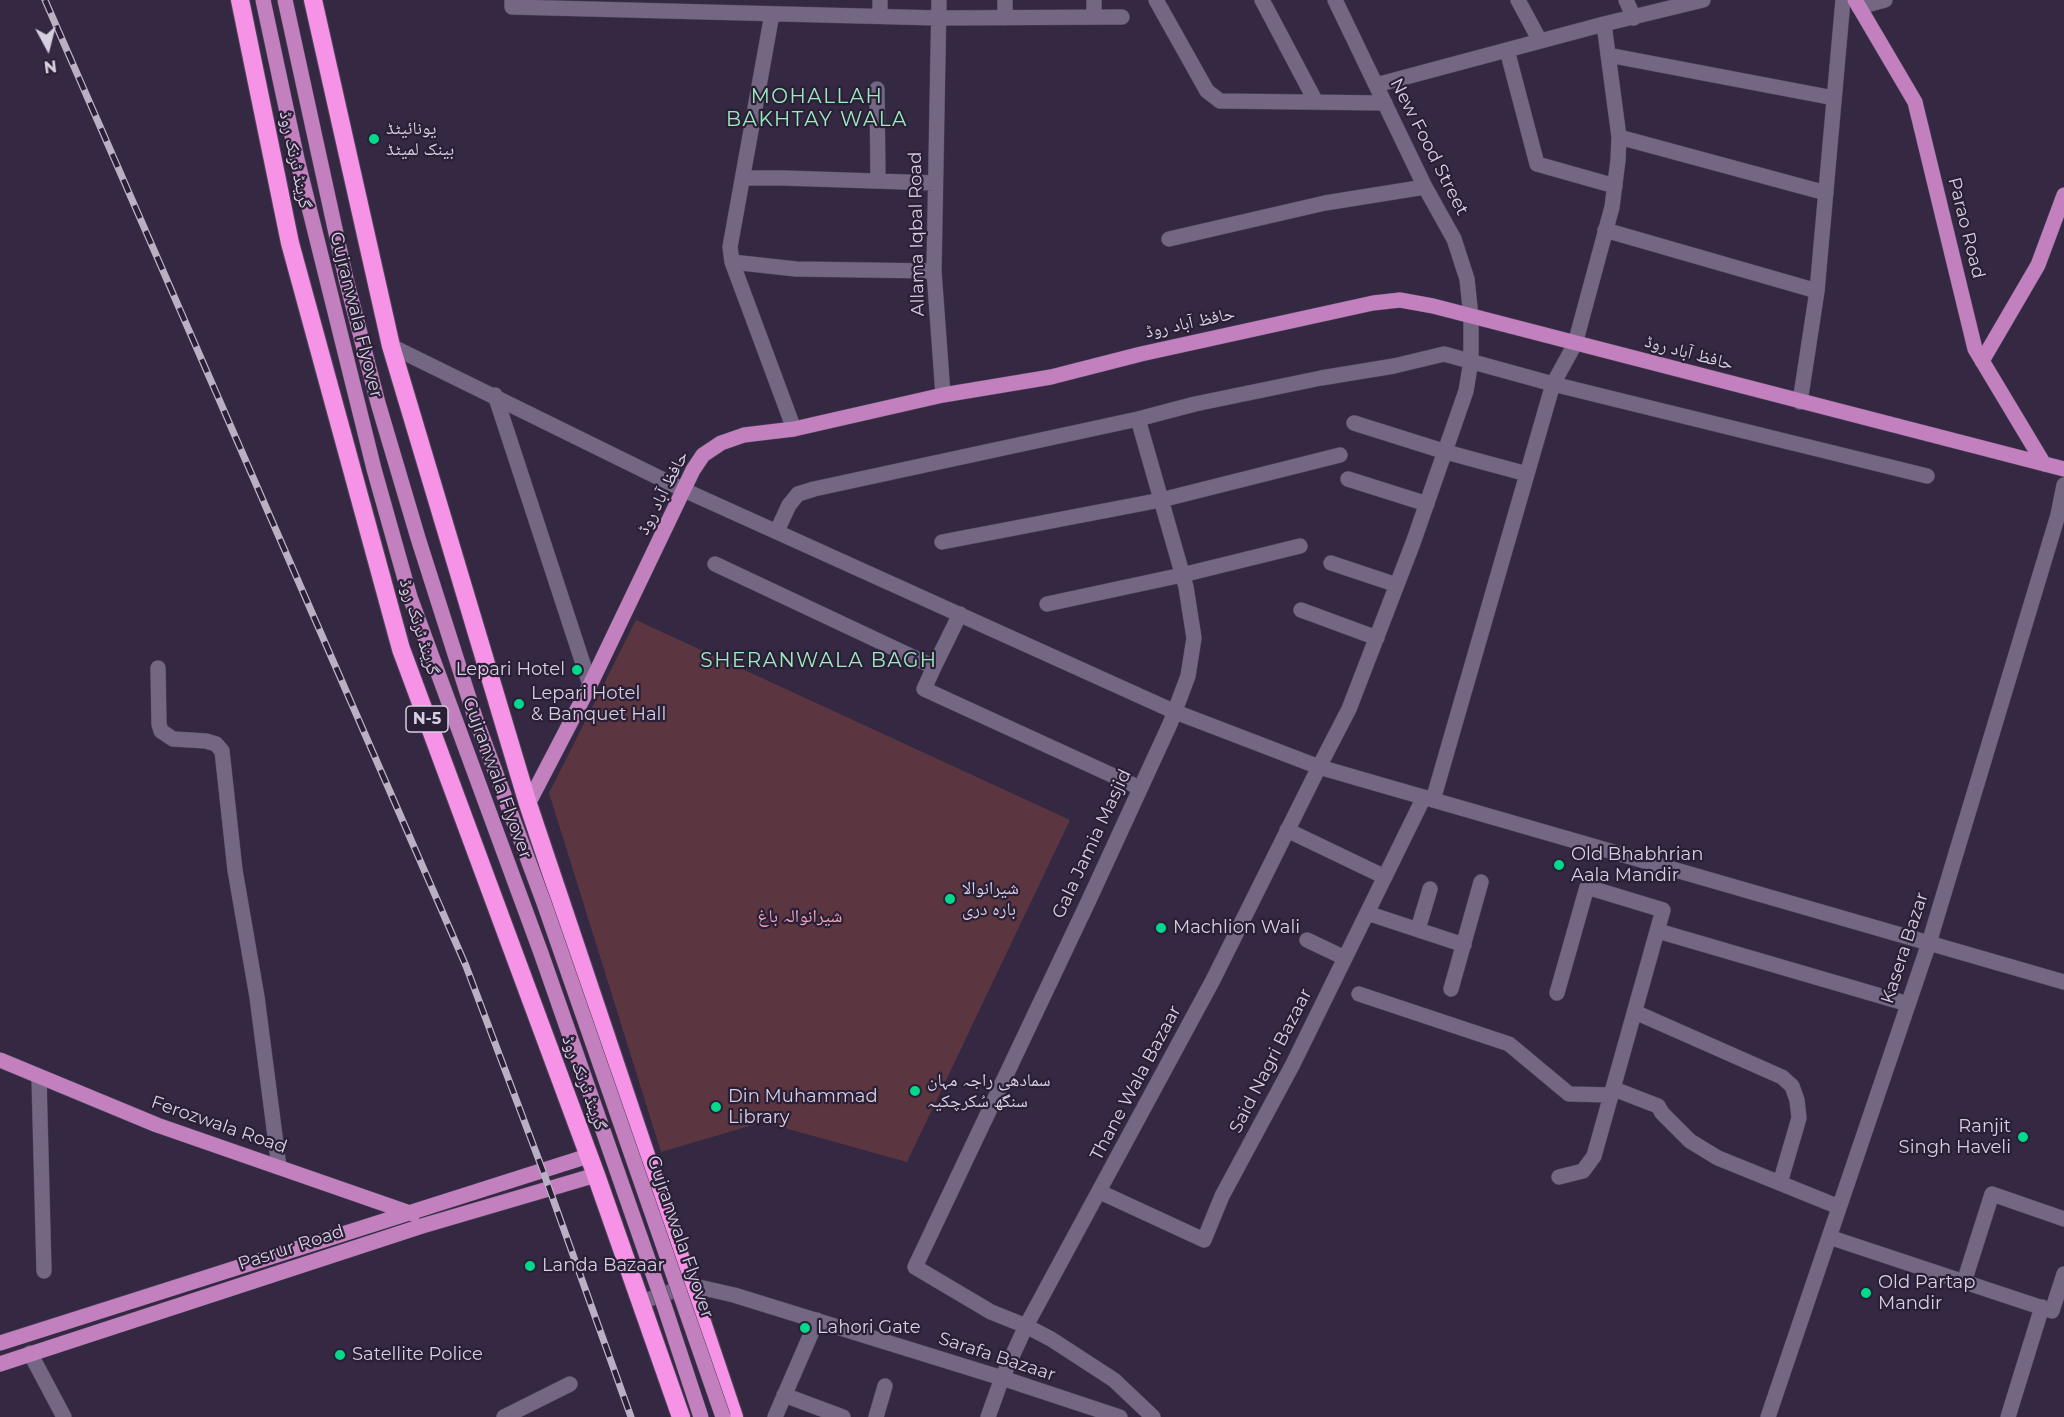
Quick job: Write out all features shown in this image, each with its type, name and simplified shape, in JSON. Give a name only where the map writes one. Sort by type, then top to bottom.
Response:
[{"type":"highway","name":"گرینڈ ٹرنک روڈ","points":[[240,0],[290,243],[401,649],[596,1175],[681,1417]]},
{"type":"highway","name":"گرینڈ ٹرنک روڈ","points":[[313,0],[391,346],[528,804],[734,1417]]},
{"type":"main road","name":"Gujranwala Flyover","points":[[264,0],[297,159],[371,458],[410,597],[541,953],[701,1417]]},
{"type":"main road","name":"Gujranwala Flyover","points":[[285,0],[346,279],[378,403],[417,538],[475,717],[544,903],[723,1417]]},
{"type":"main road","name":"Parao Road","points":[[1857,3],[1915,102],[1975,349],[2044,464]]},
{"type":"main road","points":[[1982,361],[2038,265],[2064,195]]},
{"type":"main road","name":"حافظ آباد روڈ","points":[[528,804],[590,685],[693,470],[703,455],[721,443],[744,435],[794,429],[943,395],[1051,377],[1141,354],[1372,303],[1400,300],[1432,306],[2064,469]]},
{"type":"main road","name":"Ferozwala Road","points":[[0,1060],[157,1125],[413,1214]]},
{"type":"main road","name":"Pasrur Road","points":[[0,1343],[413,1214],[588,1156]]},
{"type":"main road","name":"Pasrur Road","points":[[0,1364],[422,1226],[596,1175]]},
{"type":"main road","points":[[413,1214],[422,1226]]},
{"type":"street","points":[[512,0],[512,7],[693,6],[772,14],[788,7],[880,16],[938,18],[1122,17]]},
{"type":"street","points":[[880,0],[880,16]]},
{"type":"street","name":"Allama Iqbal Road","points":[[939,0],[934,271],[943,395]]},
{"type":"street","points":[[1005,0],[1005,18]]},
{"type":"street","points":[[1094,0],[1094,18]]},
{"type":"street","points":[[1156,0],[1208,92],[1220,101],[1385,103]]},
{"type":"street","points":[[1262,0],[1316,102]]},
{"type":"street","name":"New Food Street","points":[[1335,0],[1425,187],[1454,239],[1467,279],[1471,316],[1471,361],[1466,391],[1397,585]]},
{"type":"street","points":[[1518,0],[1540,41]]},
{"type":"street","points":[[1626,0],[1634,18]]},
{"type":"street","points":[[1376,85],[1703,0]]},
{"type":"street","points":[[1800,402],[1817,291],[1843,0]]},
{"type":"street","points":[[1857,3],[1885,0]]},
{"type":"street","points":[[772,14],[730,247],[732,262],[794,429]]},
{"type":"street","name":"Said Nagri Bazaar","points":[[1100,1192],[1204,1240],[1222,1197],[1293,1064],[1384,877],[1428,799],[1553,384],[1575,344],[1612,207],[1619,137],[1604,24]]},
{"type":"street","points":[[1507,50],[1537,165],[1615,186]]},
{"type":"street","points":[[1608,55],[1834,98]]},
{"type":"street","points":[[877,88],[878,181]]},
{"type":"street","points":[[1619,137],[1826,193]]},
{"type":"street","points":[[742,178],[935,183]]},
{"type":"street","points":[[1169,239],[1325,203],[1425,187]]},
{"type":"street","points":[[1605,230],[1817,291]]},
{"type":"street","points":[[732,262],[796,269],[934,271]]},
{"type":"street","points":[[391,346],[495,395],[684,490],[1173,711],[1319,767],[2064,982]]},
{"type":"street","points":[[777,531],[789,505],[798,494],[1138,419],[1195,404],[1394,366],[1444,354],[1553,384],[1927,476]]},
{"type":"street","points":[[495,395],[590,685]]},
{"type":"street","name":"Gala Jamia Masjid","points":[[1026,1326],[991,1312],[915,1267],[1170,724],[1188,676],[1194,638],[1182,575],[1138,419]]},
{"type":"street","points":[[1354,423],[1446,452],[1527,474]]},
{"type":"street","points":[[942,542],[1161,500],[1340,455]]},
{"type":"street","points":[[1348,479],[1427,504]]},
{"type":"street","name":"Kasera Bazar","points":[[1768,1417],[1929,943],[2061,515],[2064,485]]},
{"type":"street","points":[[1047,604],[1182,575],[1300,546]]},
{"type":"street","points":[[1331,563],[1397,585]]},
{"type":"street","points":[[716,564],[934,667]]},
{"type":"street","name":"Thane Wala Bazaar","points":[[988,1417],[1002,1378],[1026,1326],[1213,980],[1349,709],[1397,585]]},
{"type":"street","points":[[1301,610],[1377,638]]},
{"type":"street","points":[[960,614],[924,689],[1140,788]]},
{"type":"street","points":[[158,669],[161,731],[173,739],[206,741],[216,744],[222,751],[235,870],[257,998],[279,1167]]},
{"type":"street","points":[[1287,830],[1384,877]]},
{"type":"street","points":[[1451,989],[1482,882]]},
{"type":"street","points":[[1557,993],[1587,887],[1663,910],[1594,1156],[1583,1171],[1559,1177]]},
{"type":"street","points":[[1418,929],[1430,889]]},
{"type":"street","points":[[1367,913],[1464,945]]},
{"type":"street","points":[[1658,931],[1908,1004]]},
{"type":"street","points":[[1307,940],[1345,958]]},
{"type":"street","points":[[1359,994],[1509,1044],[1569,1094],[1613,1092],[1658,1106],[1690,1141],[1718,1158],[1839,1207]]},
{"type":"street","points":[[1635,1012],[1782,1077],[1792,1086],[1797,1100],[1799,1118],[1780,1183]]},
{"type":"street","points":[[39,1078],[44,1271]]},
{"type":"street","points":[[1964,1282],[1992,1194],[2064,1219]]},
{"type":"street","points":[[1829,1237],[2052,1311],[2064,1274]]},
{"type":"street","points":[[641,1302],[690,1285]]},
{"type":"street","name":"Sarafa Bazaar","points":[[690,1285],[734,1295],[817,1320],[1120,1417]]},
{"type":"street","points":[[2008,1417],[2042,1307]]},
{"type":"street","points":[[775,1417],[817,1320]]},
{"type":"street","points":[[1026,1326],[1051,1339],[1114,1380],[1153,1417]]},
{"type":"street","points":[[30,1353],[64,1417]]},
{"type":"street","points":[[504,1417],[570,1384]]},
{"type":"street","points":[[876,1417],[885,1386]]},
{"type":"street","points":[[784,1395],[843,1417]]},
{"type":"green space","name":"شیرانوالہ باغ","points":[[636,620],[1070,820],[907,1162],[763,1122],[661,1152],[549,793]]},
{"type":"railway","points":[[45,0],[466,966],[543,1171],[631,1417]]},
{"type":"place","name":"یونائیٹڈ بینک لمیٹڈ","points":[[374,139]]},
{"type":"place","name":"Lepari Hotel","points":[[577,670]]},
{"type":"place","name":"Lepari Hotel & Banquet Hall","points":[[519,704]]},
{"type":"place","name":"Old Bhabhrian Aala Mandir","points":[[1559,865]]},
{"type":"place","name":"شیرانوالا بارہ دری","points":[[950,899]]},
{"type":"place","name":"Machlion Wali","points":[[1161,928]]},
{"type":"place","name":"سمادھی راجہ مہان سنگھ سُکرچکیہ","points":[[915,1091]]},
{"type":"place","name":"Din Muhammad Library","points":[[716,1107]]},
{"type":"place","name":"Ranjit Singh Haveli","points":[[2023,1137]]},
{"type":"place","name":"Landa Bazaar","points":[[530,1266]]},
{"type":"place","name":"Old Partap Mandir","points":[[1866,1293]]},
{"type":"place","name":"Lahori Gate","points":[[805,1328]]},
{"type":"place","name":"Satellite Police","points":[[340,1355]]},
{"type":"district","name":"MOHALLAH BAKHTAY WALA","points":[[817,108]]},
{"type":"district","name":"SHERANWALA BAGH","points":[[819,661]]}]
